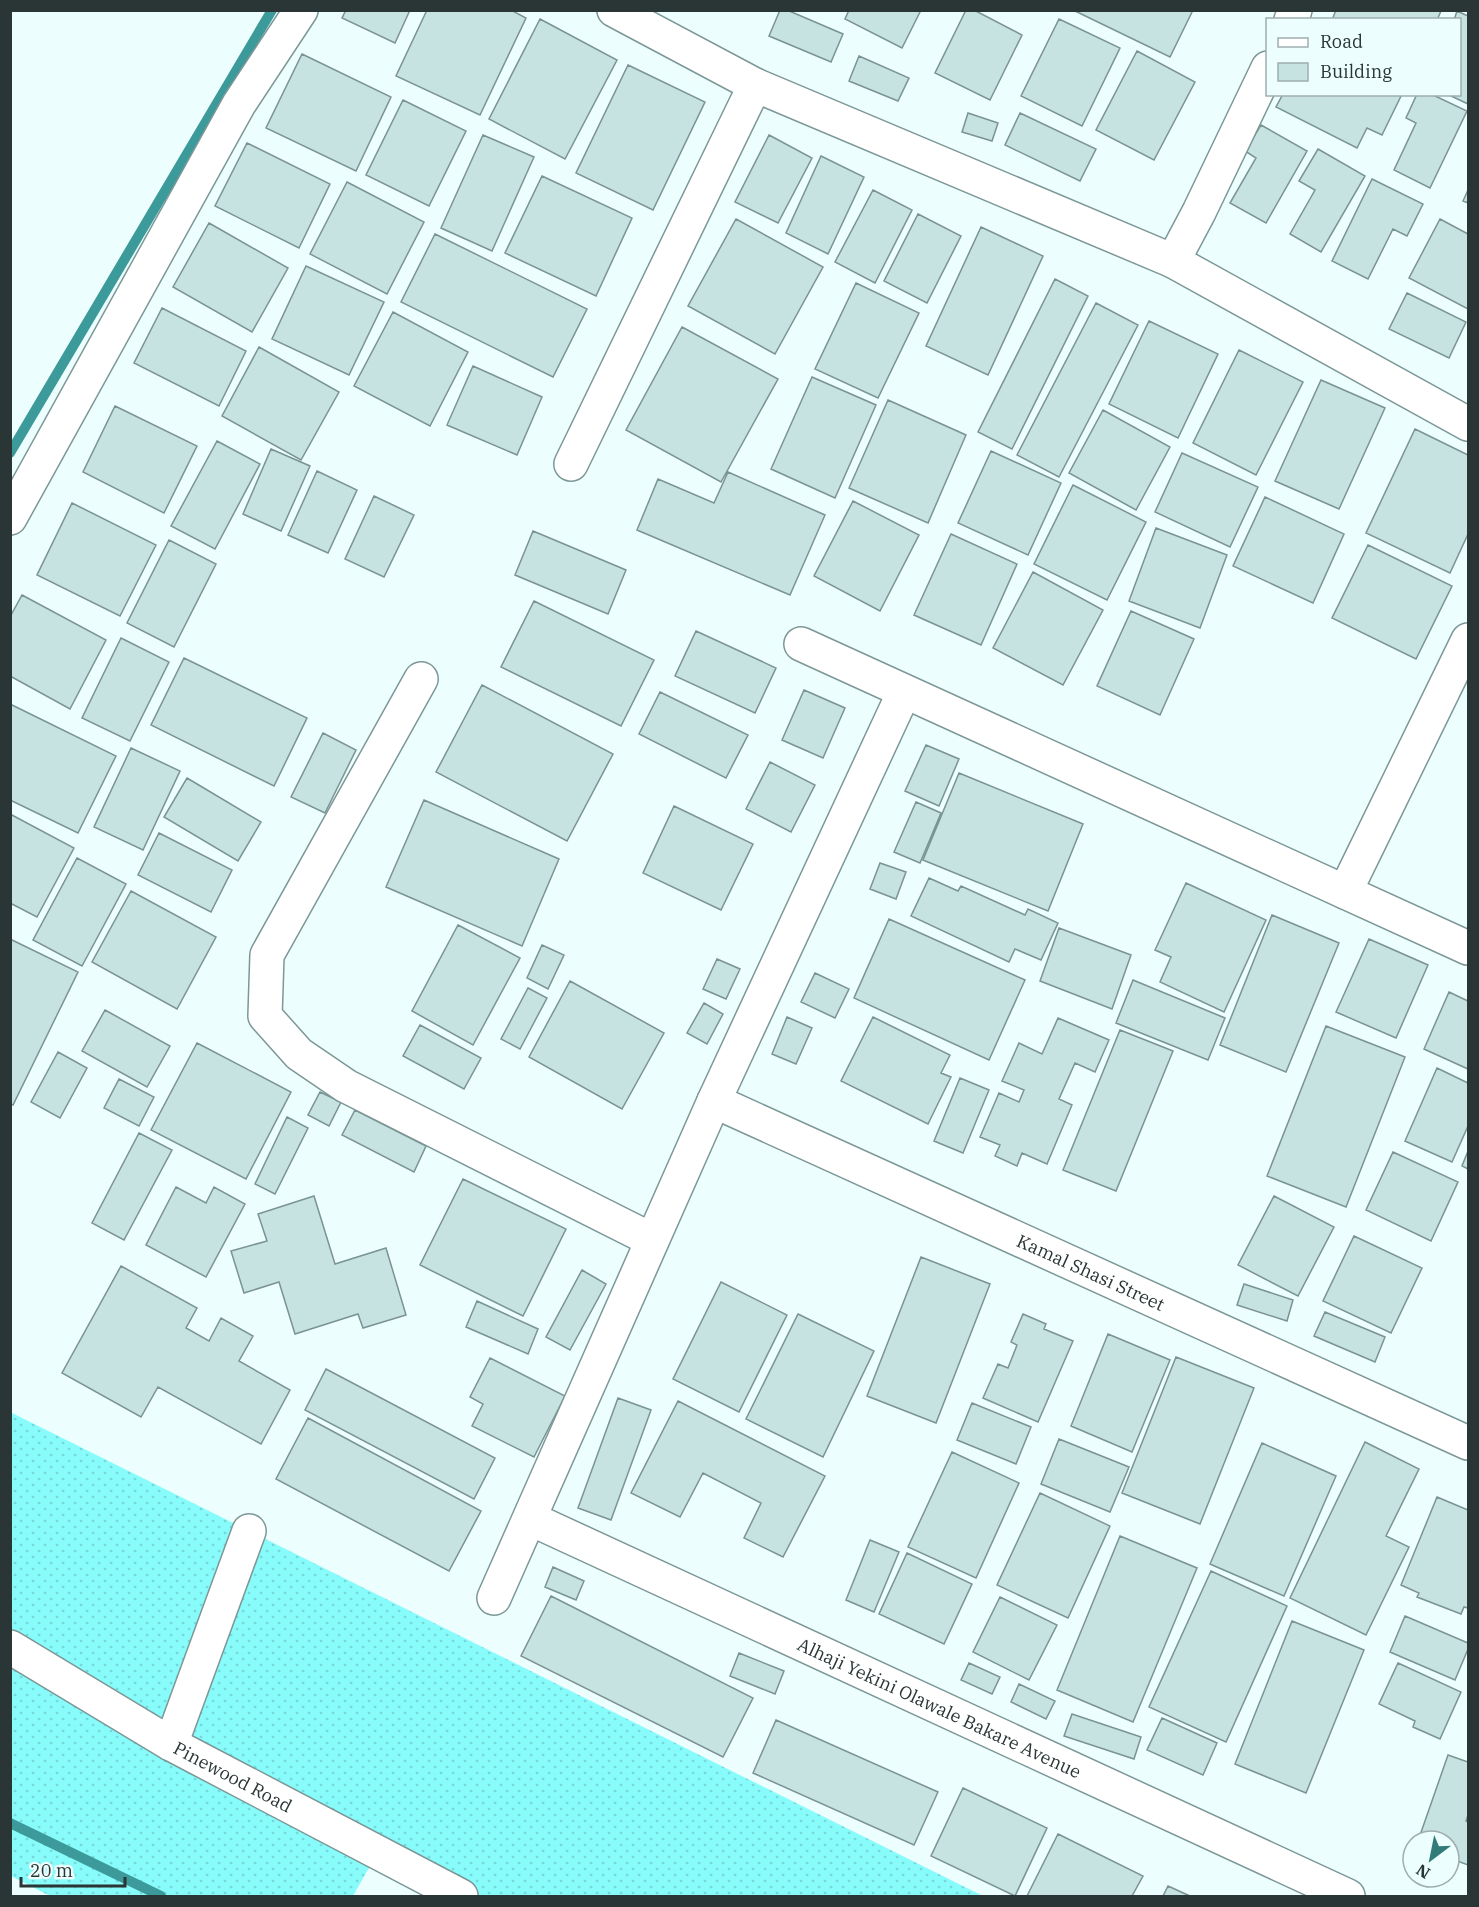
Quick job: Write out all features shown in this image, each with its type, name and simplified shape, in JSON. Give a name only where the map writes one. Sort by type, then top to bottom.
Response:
[{"type":"street","points":[[10,518],[239,104],[301,10]]},
{"type":"street","points":[[614,10],[755,85],[1173,261],[1468,424]]},
{"type":"street","points":[[1173,261],[1266,72]]},
{"type":"street","points":[[571,464],[755,85]]},
{"type":"street","points":[[1345,892],[1468,640]]},
{"type":"street","points":[[801,644],[1468,948]]},
{"type":"street","points":[[421,679],[267,955],[265,1016],[298,1054],[346,1086],[652,1240]]},
{"type":"street","points":[[494,1598],[531,1519],[714,1101],[904,692]]},
{"type":"street","name":"Kamal Shasi Street","points":[[714,1101],[1468,1443]]},
{"type":"street","name":"Alhaji Yekini Olawale Bakare Avenue","points":[[531,1519],[1348,1896]]},
{"type":"street","points":[[171,1744],[249,1531]]},
{"type":"street","name":"Pinewood Road","points":[[10,1647],[171,1744],[461,1896]]},
{"type":"shaded area","points":[[10,1412],[983,1896],[460,1896],[375,1857],[353,1896],[50,1896],[11,1876]]},
{"type":"building","points":[[346,10],[410,10],[395,43],[342,18]]},
{"type":"building","points":[[427,10],[511,10],[526,18],[480,115],[396,76]]},
{"type":"building","points":[[780,10],[787,10],[843,34],[831,62],[769,36]]},
{"type":"building","points":[[849,10],[921,10],[902,48],[845,19]]},
{"type":"building","points":[[966,10],[974,10],[1022,35],[990,100],[935,73]]},
{"type":"building","points":[[1073,10],[1193,10],[1170,57]]},
{"type":"building","points":[[1336,10],[1441,11],[1438,18],[1333,18]]},
{"type":"building","points":[[1457,11],[1468,16],[1468,104],[1451,96],[1461,96],[1461,18],[1455,18]]},
{"type":"building","points":[[540,19],[617,60],[565,159],[489,119]]},
{"type":"building","points":[[1059,19],[1120,48],[1082,126],[1021,96]]},
{"type":"building","points":[[1137,51],[1195,82],[1154,160],[1096,130]]},
{"type":"building","points":[[302,54],[391,97],[356,171],[266,128]]},
{"type":"building","points":[[859,56],[909,78],[898,101],[849,81]]},
{"type":"building","points":[[628,65],[705,102],[653,210],[576,173]]},
{"type":"building","points":[[1282,96],[1401,96],[1382,135],[1367,128],[1357,148],[1276,107]]},
{"type":"building","points":[[1416,96],[1435,96],[1467,111],[1430,188],[1394,170],[1416,123],[1406,118]]},
{"type":"building","points":[[403,100],[466,131],[429,206],[366,175]]},
{"type":"building","points":[[968,113],[998,123],[992,141],[962,132]]},
{"type":"building","points":[[1020,113],[1096,149],[1080,181],[1005,145]]},
{"type":"building","points":[[1261,125],[1307,151],[1266,223],[1230,203],[1256,158],[1245,151]]},
{"type":"building","points":[[483,135],[534,157],[492,251],[441,228]]},
{"type":"building","points":[[769,135],[812,158],[778,223],[735,202]]},
{"type":"building","points":[[247,143],[330,184],[299,248],[215,206]]},
{"type":"building","points":[[1318,149],[1365,176],[1321,252],[1290,234],[1315,190],[1299,181]]},
{"type":"building","points":[[821,156],[864,177],[828,254],[786,233]]},
{"type":"building","points":[[542,176],[632,218],[596,296],[505,253]]},
{"type":"building","points":[[1372,179],[1423,204],[1407,236],[1393,229],[1368,279],[1332,261]]},
{"type":"building","points":[[347,182],[424,222],[387,294],[310,254]]},
{"type":"building","points":[[873,190],[912,210],[875,283],[835,262]]},
{"type":"building","points":[[1468,190],[1468,203],[1463,201]]},
{"type":"building","points":[[918,214],[961,236],[927,303],[884,281]]},
{"type":"building","points":[[736,219],[823,267],[775,354],[688,306]]},
{"type":"building","points":[[1440,219],[1468,234],[1468,309],[1409,278]]},
{"type":"building","points":[[209,223],[288,268],[252,332],[173,287]]},
{"type":"building","points":[[981,227],[1043,256],[988,375],[926,346]]},
{"type":"building","points":[[435,234],[587,309],[553,377],[401,302]]},
{"type":"building","points":[[306,266],[384,302],[349,375],[272,339]]},
{"type":"building","points":[[1055,279],[1088,296],[1012,449],[978,432]]},
{"type":"building","points":[[856,283],[919,313],[878,398],[815,369]]},
{"type":"building","points":[[1407,293],[1466,322],[1449,358],[1389,329]]},
{"type":"building","points":[[1096,303],[1138,325],[1059,477],[1017,455]]},
{"type":"building","points":[[162,308],[246,351],[219,406],[134,363]]},
{"type":"building","points":[[393,312],[468,352],[430,426],[354,386]]},
{"type":"building","points":[[1149,321],[1218,354],[1178,438],[1109,404]]},
{"type":"building","points":[[682,327],[778,379],[721,482],[626,430]]},
{"type":"building","points":[[259,347],[339,392],[301,460],[222,416]]},
{"type":"building","points":[[1239,350],[1303,382],[1256,475],[1193,443]]},
{"type":"building","points":[[473,366],[542,397],[517,455],[447,425]]},
{"type":"building","points":[[812,377],[876,405],[835,498],[771,469]]},
{"type":"building","points":[[1321,380],[1385,408],[1339,509],[1275,481]]},
{"type":"building","points":[[888,400],[966,435],[928,523],[849,488]]},
{"type":"building","points":[[115,406],[197,446],[164,513],[83,472]]},
{"type":"building","points":[[1103,410],[1170,447],[1136,510],[1069,473]]},
{"type":"building","points":[[1415,429],[1468,455],[1468,534],[1450,573],[1366,533]]},
{"type":"building","points":[[217,441],[260,464],[215,549],[171,526]]},
{"type":"building","points":[[271,449],[310,466],[281,531],[243,514]]},
{"type":"building","points":[[991,451],[1061,483],[1028,555],[958,523]]},
{"type":"building","points":[[1182,453],[1258,487],[1230,547],[1155,512]]},
{"type":"building","points":[[317,471],[357,490],[328,553],[288,535]]},
{"type":"building","points":[[728,472],[825,515],[790,595],[637,530],[658,479],[714,503]]},
{"type":"building","points":[[1073,485],[1146,522],[1107,600],[1034,564]]},
{"type":"building","points":[[374,496],[414,515],[384,577],[345,559]]},
{"type":"building","points":[[1265,497],[1344,534],[1313,603],[1233,566]]},
{"type":"building","points":[[853,501],[919,535],[880,611],[814,576]]},
{"type":"building","points":[[72,503],[156,545],[120,616],[37,575]]},
{"type":"building","points":[[1156,528],[1227,555],[1200,628],[1129,601]]},
{"type":"building","points":[[533,531],[626,570],[608,614],[515,575]]},
{"type":"building","points":[[951,534],[1017,564],[981,645],[914,615]]},
{"type":"building","points":[[169,540],[216,564],[174,647],[127,623]]},
{"type":"building","points":[[1368,545],[1452,586],[1416,659],[1332,618]]},
{"type":"building","points":[[1033,572],[1103,610],[1063,685],[993,648]]},
{"type":"building","points":[[22,595],[106,640],[70,709],[10,676],[10,617]]},
{"type":"building","points":[[534,601],[654,660],[621,726],[501,667]]},
{"type":"building","points":[[1131,611],[1194,639],[1160,715],[1097,686]]},
{"type":"building","points":[[696,631],[776,668],[755,713],[675,676]]},
{"type":"building","points":[[121,638],[169,662],[130,741],[82,718]]},
{"type":"building","points":[[184,658],[307,718],[274,786],[151,725]]},
{"type":"building","points":[[482,685],[613,754],[567,841],[436,772]]},
{"type":"building","points":[[804,690],[845,708],[823,758],[782,740]]},
{"type":"building","points":[[660,692],[748,735],[726,778],[639,734]]},
{"type":"building","points":[[10,704],[116,756],[78,833],[10,800]]},
{"type":"building","points":[[323,733],[356,750],[325,813],[291,797]]},
{"type":"building","points":[[926,745],[959,759],[939,806],[905,791]]},
{"type":"building","points":[[131,748],[180,771],[143,850],[94,827]]},
{"type":"building","points":[[770,762],[815,785],[791,832],[746,809]]},
{"type":"building","points":[[959,773],[1083,824],[1048,911],[923,860]]},
{"type":"building","points":[[187,778],[261,822],[238,861],[164,817]]},
{"type":"building","points":[[424,800],[559,859],[522,946],[386,887]]},
{"type":"building","points":[[916,802],[941,813],[920,863],[894,852]]},
{"type":"building","points":[[674,806],[753,844],[721,910],[643,873]]},
{"type":"building","points":[[10,814],[74,848],[37,917],[10,903]]},
{"type":"building","points":[[159,833],[232,870],[211,912],[138,875]]},
{"type":"building","points":[[77,858],[126,884],[82,966],[33,940]]},
{"type":"building","points":[[880,863],[906,872],[896,899],[870,889]]},
{"type":"building","points":[[929,878],[958,891],[961,886],[1025,915],[1028,909],[1058,923],[1041,960],[1015,949],[1009,962],[911,916]]},
{"type":"building","points":[[1186,883],[1266,920],[1224,1012],[1160,982],[1171,957],[1155,950]]},
{"type":"building","points":[[131,891],[216,937],[177,1009],[92,962]]},
{"type":"building","points":[[1272,915],[1339,943],[1286,1072],[1220,1045]]},
{"type":"building","points":[[889,919],[1025,980],[989,1060],[854,998]]},
{"type":"building","points":[[458,925],[520,958],[473,1045],[412,1011]]},
{"type":"building","points":[[1059,928],[1131,955],[1112,1009],[1040,981]]},
{"type":"building","points":[[10,939],[78,972],[13,1105],[10,1104]]},
{"type":"building","points":[[1369,939],[1428,965],[1396,1038],[1336,1012]]},
{"type":"building","points":[[542,945],[564,955],[548,989],[527,978]]},
{"type":"building","points":[[717,959],[740,969],[726,999],[703,989]]},
{"type":"building","points":[[815,973],[849,989],[835,1018],[801,1002]]},
{"type":"building","points":[[1133,980],[1225,1018],[1208,1060],[1116,1023]]},
{"type":"building","points":[[570,981],[664,1033],[622,1109],[529,1057]]},
{"type":"building","points":[[528,988],[547,998],[520,1049],[501,1039]]},
{"type":"building","points":[[1449,992],[1468,1001],[1468,1069],[1424,1049]]},
{"type":"building","points":[[704,1003],[723,1014],[707,1044],[687,1033]]},
{"type":"building","points":[[105,1010],[170,1046],[147,1087],[82,1051]]},
{"type":"building","points":[[787,1017],[812,1028],[796,1064],[772,1054]]},
{"type":"building","points":[[873,1017],[950,1055],[941,1073],[951,1077],[928,1124],[841,1081]]},
{"type":"building","points":[[1058,1018],[1109,1040],[1095,1072],[1075,1063],[1059,1099],[1072,1105],[1047,1164],[1022,1153],[1017,1166],[995,1156],[1000,1145],[980,1137],[999,1093],[1019,1102],[1024,1090],[1002,1081],[1019,1043],[1042,1054]]},
{"type":"building","points":[[420,1025],[481,1058],[464,1089],[403,1056]]},
{"type":"building","points":[[1326,1026],[1405,1057],[1346,1207],[1267,1176]]},
{"type":"building","points":[[1120,1030],[1173,1051],[1116,1191],[1063,1170]]},
{"type":"building","points":[[197,1043],[291,1092],[246,1179],[151,1130]]},
{"type":"building","points":[[58,1052],[87,1068],[60,1118],[31,1102]]},
{"type":"building","points":[[1437,1068],[1468,1083],[1468,1126],[1452,1162],[1405,1141]]},
{"type":"building","points":[[960,1078],[989,1090],[963,1153],[934,1141]]},
{"type":"building","points":[[119,1079],[154,1097],[139,1126],[104,1108]]},
{"type":"building","points":[[320,1092],[341,1102],[329,1126],[308,1115]]},
{"type":"building","points":[[355,1110],[426,1146],[414,1172],[342,1135]]},
{"type":"building","points":[[287,1117],[308,1128],[275,1194],[255,1184]]},
{"type":"building","points":[[139,1133],[172,1150],[124,1240],[92,1223]]},
{"type":"building","points":[[1468,1151],[1468,1169],[1462,1166]]},
{"type":"building","points":[[1393,1152],[1458,1182],[1431,1241],[1366,1210]]},
{"type":"building","points":[[463,1179],[566,1229],[523,1316],[420,1265]]},
{"type":"building","points":[[176,1187],[206,1203],[214,1187],[245,1204],[206,1277],[146,1245]]},
{"type":"building","points":[[314,1196],[335,1264],[386,1248],[406,1315],[363,1328],[358,1314],[295,1334],[279,1282],[244,1293],[231,1251],[267,1241],[258,1214]]},
{"type":"building","points":[[1274,1196],[1334,1227],[1298,1296],[1238,1265]]},
{"type":"building","points":[[1354,1236],[1422,1268],[1391,1333],[1323,1301]]},
{"type":"building","points":[[921,1257],[990,1284],[936,1423],[867,1396]]},
{"type":"building","points":[[121,1266],[197,1308],[186,1328],[209,1341],[221,1318],[253,1336],[239,1361],[290,1390],[261,1444],[158,1387],[141,1417],[62,1373]]},
{"type":"building","points":[[582,1270],[606,1284],[570,1350],[546,1337]]},
{"type":"building","points":[[721,1282],[787,1315],[739,1412],[673,1379]]},
{"type":"building","points":[[1244,1284],[1293,1300],[1287,1321],[1237,1305]]},
{"type":"building","points":[[477,1301],[538,1329],[528,1354],[466,1327]]},
{"type":"building","points":[[1325,1312],[1385,1337],[1375,1362],[1314,1336]]},
{"type":"building","points":[[798,1314],[874,1351],[823,1457],[746,1419]]},
{"type":"building","points":[[1023,1314],[1046,1324],[1044,1329],[1073,1341],[1038,1422],[983,1398],[998,1364],[1008,1368],[1017,1345],[1011,1342]]},
{"type":"building","points":[[1108,1334],[1170,1360],[1132,1452],[1071,1426]]},
{"type":"building","points":[[1176,1357],[1254,1388],[1200,1524],[1122,1493]]},
{"type":"building","points":[[490,1358],[565,1396],[534,1457],[472,1426],[483,1404],[470,1397]]},
{"type":"building","points":[[326,1369],[495,1458],[474,1499],[305,1410]]},
{"type":"building","points":[[618,1398],[651,1410],[611,1520],[578,1508]]},
{"type":"building","points":[[678,1401],[825,1476],[783,1557],[744,1538],[761,1503],[703,1473],[680,1517],[631,1493]]},
{"type":"building","points":[[972,1403],[1031,1427],[1016,1464],[957,1440]]},
{"type":"building","points":[[308,1418],[481,1511],[449,1571],[276,1479]]},
{"type":"building","points":[[1059,1439],[1129,1467],[1110,1512],[1041,1484]]},
{"type":"building","points":[[1365,1442],[1419,1469],[1386,1536],[1409,1547],[1366,1635],[1290,1598]]},
{"type":"building","points":[[1262,1443],[1336,1476],[1284,1596],[1210,1564]]},
{"type":"building","points":[[952,1452],[1019,1483],[976,1578],[908,1547]]},
{"type":"building","points":[[1040,1493],[1110,1526],[1068,1618],[997,1585]]},
{"type":"building","points":[[1437,1497],[1468,1510],[1468,1608],[1464,1607],[1461,1614],[1417,1597],[1419,1593],[1401,1585]]},
{"type":"building","points":[[1120,1536],[1197,1568],[1133,1722],[1057,1690]]},
{"type":"building","points":[[870,1540],[899,1552],[874,1612],[846,1600]]},
{"type":"building","points":[[907,1553],[972,1584],[944,1644],[879,1614]]},
{"type":"building","points":[[553,1567],[584,1581],[576,1600],[545,1587]]},
{"type":"building","points":[[1211,1571],[1287,1606],[1226,1742],[1149,1707]]},
{"type":"building","points":[[551,1596],[753,1698],[723,1757],[521,1656]]},
{"type":"building","points":[[1000,1597],[1057,1625],[1029,1680],[973,1652]]},
{"type":"building","points":[[1405,1616],[1468,1643],[1468,1649],[1455,1680],[1390,1652]]},
{"type":"building","points":[[1292,1621],[1364,1650],[1306,1793],[1235,1764]]},
{"type":"building","points":[[739,1653],[784,1671],[775,1694],[730,1676]]},
{"type":"building","points":[[969,1663],[1000,1677],[992,1694],[961,1680]]},
{"type":"building","points":[[1398,1663],[1461,1692],[1440,1739],[1413,1727],[1415,1721],[1379,1704]]},
{"type":"building","points":[[1019,1684],[1055,1701],[1046,1719],[1011,1702]]},
{"type":"building","points":[[1072,1714],[1141,1737],[1134,1759],[1064,1736]]},
{"type":"building","points":[[1162,1718],[1217,1743],[1203,1775],[1147,1750]]},
{"type":"building","points":[[776,1720],[938,1792],[914,1845],[753,1773]]},
{"type":"building","points":[[1448,1755],[1468,1762],[1466,1821],[1468,1822],[1468,1865],[1461,1862],[1461,1829],[1422,1829]]},
{"type":"building","points":[[963,1788],[1047,1828],[1015,1896],[931,1856]]},
{"type":"building","points":[[1058,1834],[1143,1876],[1132,1896],[1027,1896]]},
{"type":"building","points":[[1168,1886],[1190,1896],[1163,1896]]},
{"type":"waterway","points":[[10,453],[272,10]]},
{"type":"waterway","points":[[10,1823],[161,1896]]}]
